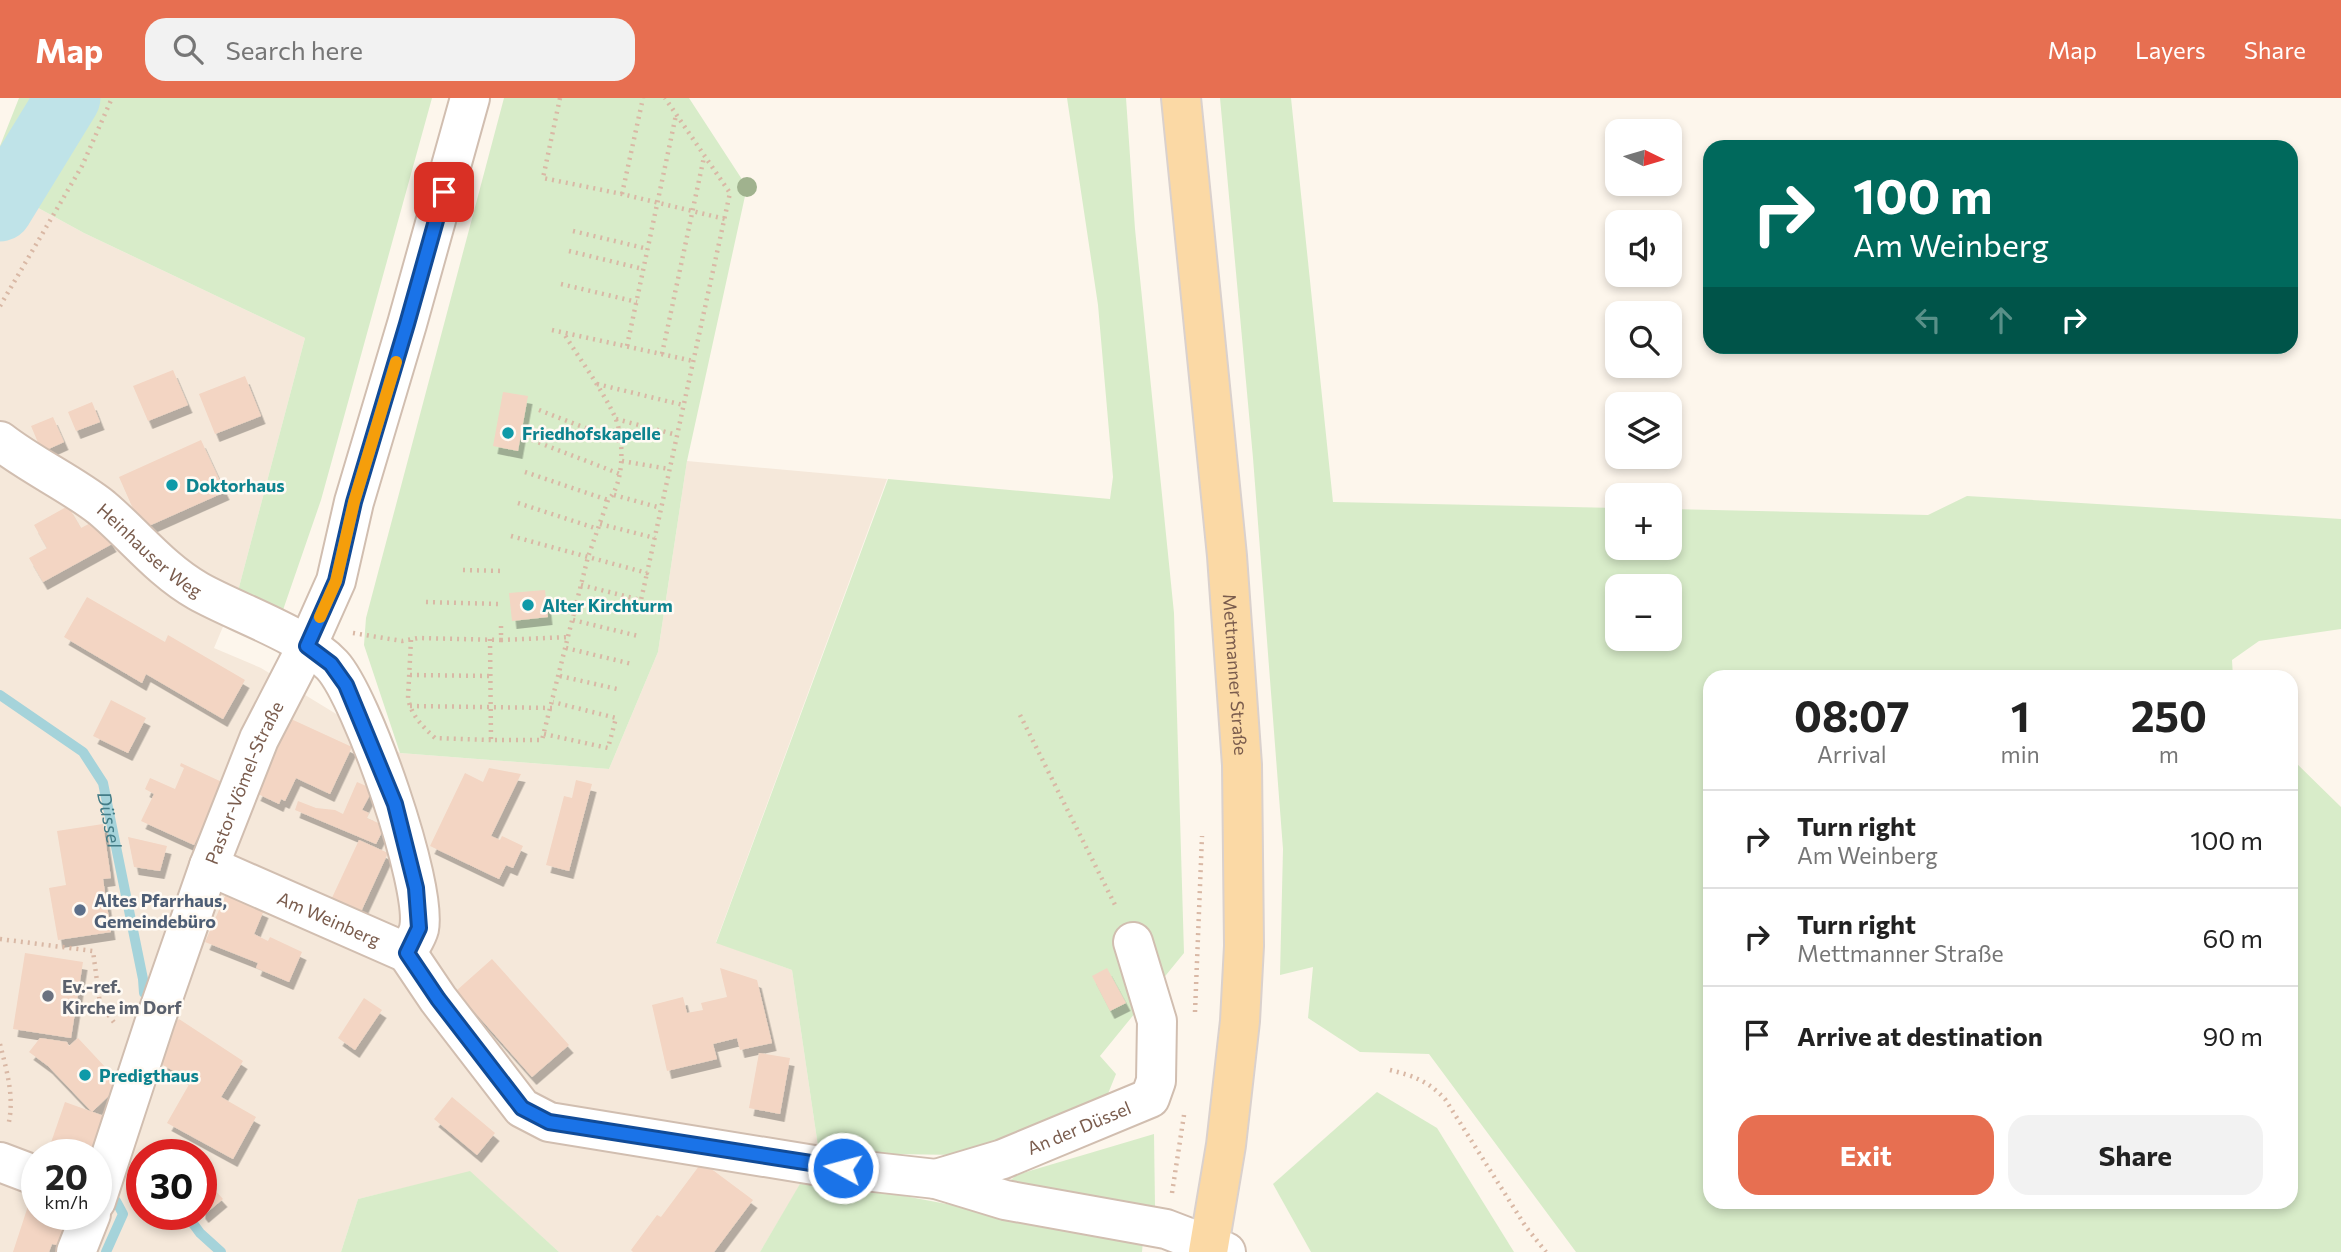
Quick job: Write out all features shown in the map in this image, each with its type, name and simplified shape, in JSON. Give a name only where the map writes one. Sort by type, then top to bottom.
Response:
[{"type":"main road","name":"Mettmanner Straße","points":[[1181,98],[1226,542],[1242,765],[1244,946],[1240,1021],[1215,1249]]},
{"type":"street","points":[[407,953],[419,928],[416,888],[395,804],[346,685],[331,664],[307,646],[336,581],[354,502],[470,98]]},
{"type":"street","name":"Heinhauser Weg","points":[[0,441],[100,507],[173,575],[198,591],[307,646]]},
{"type":"street","name":"Pastor-Vömel-Straße","points":[[112,1152],[209,866],[259,739],[307,646]]},
{"type":"street","name":"Am Weinberg","points":[[209,866],[407,953]]},
{"type":"street","name":"An der Düssel","points":[[936,1179],[1003,1160],[1150,1098],[1156,1081],[1157,1021],[1133,942]]},
{"type":"street","name":"An der Düssel","points":[[407,953],[438,999],[522,1108],[549,1122],[820,1166],[936,1179],[1005,1200],[1166,1229],[1215,1249]]},
{"type":"street","points":[[3,1150],[21,1164]]},
{"type":"street","points":[[76,1252],[85,1230]]},
{"type":"path","points":[[0,306],[82,166],[103,124],[112,98]]},
{"type":"path","points":[[560,98],[543,178],[725,219]]},
{"type":"path","points":[[622,194],[643,98]]},
{"type":"path","points":[[582,585],[641,600],[730,193],[665,98]]},
{"type":"path","points":[[627,346],[676,114]]},
{"type":"path","points":[[662,354],[705,156]]},
{"type":"path","points":[[573,231],[648,249]]},
{"type":"path","points":[[569,251],[643,269]]},
{"type":"path","points":[[561,284],[636,302]]},
{"type":"path","points":[[552,330],[693,361]]},
{"type":"path","points":[[411,640],[408,698],[419,723],[435,738],[542,740],[588,557],[608,500],[614,495],[622,461],[616,419],[562,332]]},
{"type":"path","points":[[596,384],[683,405]]},
{"type":"path","points":[[539,410],[620,441]]},
{"type":"path","points":[[616,419],[677,435]]},
{"type":"path","points":[[532,440],[620,474]]},
{"type":"path","points":[[622,461],[670,469]]},
{"type":"path","points":[[525,472],[608,500]]},
{"type":"path","points":[[614,495],[661,508]]},
{"type":"path","points":[[518,503],[599,527],[654,538]]},
{"type":"path","points":[[511,536],[647,573]]},
{"type":"path","points":[[463,570],[503,571]]},
{"type":"path","points":[[426,602],[499,604]]},
{"type":"path","points":[[573,620],[638,636]]},
{"type":"path","points":[[500,640],[501,625]]},
{"type":"path","points":[[352,633],[395,640],[569,637]]},
{"type":"path","points":[[490,639],[491,740]]},
{"type":"path","points":[[566,648],[632,664]]},
{"type":"path","points":[[410,675],[491,676]]},
{"type":"path","points":[[560,676],[617,689]]},
{"type":"path","points":[[410,706],[552,705],[616,718],[608,748],[544,734]]},
{"type":"path","points":[[1020,715],[1133,942]]},
{"type":"path","points":[[1195,1020],[1203,825]]},
{"type":"path","points":[[0,939],[93,951],[100,1004],[143,1058]]},
{"type":"path","points":[[0,1044],[10,1083],[10,1116],[3,1150]]},
{"type":"path","points":[[1390,1070],[1416,1076],[1432,1086],[1445,1100],[1526,1227],[1546,1252]]},
{"type":"path","points":[[1166,1229],[1185,1110]]},
{"type":"shaded area","points":[[0,187],[84,233],[305,338],[238,591],[214,648],[261,668],[400,753],[609,769],[658,652],[687,461],[887,479],[716,942],[792,970],[819,1153],[760,1252],[559,1252],[470,1172],[358,1199],[341,1252],[0,1252]]},
{"type":"green space","points":[[19,98],[432,98],[321,500],[283,610],[238,591],[305,338],[84,233],[0,187],[0,146]]},
{"type":"green space","points":[[504,98],[689,98],[747,187],[687,461],[658,652],[609,769],[400,753],[364,645],[366,618]]},
{"type":"green space","points":[[1067,98],[1126,98],[1135,229],[1174,613],[1184,953],[1100,1056],[1116,1074],[1103,1106],[960,1155],[819,1153],[792,970],[716,943],[888,479],[1110,499],[1113,477],[1098,305]]},
{"type":"green space","points":[[1220,98],[1291,98],[1333,502],[1605,508],[1605,560],[1682,560],[1682,509],[1928,515],[1967,496],[2341,519],[2341,629],[2259,641],[2232,660],[2233,670],[1703,670],[1703,1209],[2298,1209],[2298,765],[2341,807],[2341,1252],[1576,1252],[1429,1054],[1360,1052],[1308,1018],[1313,967],[1280,975],[1283,849],[1253,458]]},
{"type":"green space","points":[[1377,1092],[1437,1128],[1514,1252],[1311,1252],[1273,1184]]},
{"type":"green space","points":[[1154,1134],[1155,1206],[1007,1184],[1016,1175]]},
{"type":"green space","points":[[470,1171],[559,1252],[341,1252],[358,1199]]},
{"type":"green space","points":[[804,1177],[1143,1241],[1142,1252],[760,1252]]},
{"type":"building","points":[[173,370],[188,405],[148,421],[133,386]]},
{"type":"building","points":[[245,376],[261,416],[215,434],[199,394]]},
{"type":"building","points":[[503,392],[528,396],[518,451],[493,446]]},
{"type":"building","points":[[92,402],[100,422],[76,431],[68,412]]},
{"type":"building","points":[[53,417],[64,442],[42,452],[31,426]]},
{"type":"building","name":"Doktorhaus","points":[[201,440],[225,492],[142,529],[119,477]]},
{"type":"building","points":[[68,506],[81,528],[98,519],[112,544],[43,582],[29,558],[47,548],[34,525]]},
{"type":"building","name":"Alter Kirchturm","points":[[545,590],[548,617],[512,621],[509,593]]},
{"type":"building","points":[[87,597],[165,642],[168,635],[245,680],[223,719],[146,674],[142,683],[64,637]]},
{"type":"building","points":[[111,700],[146,718],[128,753],[93,736]]},
{"type":"building","points":[[291,719],[352,747],[330,794],[296,778],[285,801],[281,799],[279,804],[256,793]]},
{"type":"building","points":[[181,763],[224,783],[194,845],[141,821],[154,794],[145,789],[150,778],[175,789],[184,768],[180,766]]},
{"type":"building","points":[[489,768],[521,774],[491,836],[500,840],[502,836],[523,846],[513,868],[506,865],[499,879],[430,846],[465,773],[483,782]]},
{"type":"building","points":[[576,780],[592,784],[569,871],[546,865],[564,796],[572,798]]},
{"type":"building","points":[[357,782],[373,789],[362,810],[369,813],[367,818],[385,826],[376,844],[295,810],[298,801],[343,814]]},
{"type":"building","points":[[103,824],[111,878],[103,879],[111,932],[58,940],[49,888],[66,885],[57,831]]},
{"type":"building","points":[[128,837],[167,846],[160,871],[134,867]]},
{"type":"building","points":[[359,840],[388,853],[359,916],[330,902]]},
{"type":"building","points":[[226,894],[264,910],[254,934],[268,941],[270,937],[302,952],[289,982],[256,968],[258,963],[205,942]]},
{"type":"building","name":"Ev.-ref. Kirche im Dorf","points":[[25,953],[83,962],[71,1038],[13,1029]]},
{"type":"building","points":[[492,959],[569,1045],[532,1077],[456,991]]},
{"type":"building","points":[[720,968],[757,980],[772,1043],[740,1050],[737,1038],[713,1044],[717,1059],[667,1071],[652,1005],[683,997],[687,1013],[703,1010],[701,1003],[727,997]]},
{"type":"building","points":[[1107,968],[1126,1003],[1110,1011],[1092,976]]},
{"type":"building","points":[[364,998],[382,1010],[355,1050],[338,1038]]},
{"type":"building","points":[[179,1019],[243,1061],[221,1097],[256,1117],[233,1159],[217,1150],[217,1139],[196,1139],[167,1123],[191,1081],[163,1065],[164,1033]]},
{"type":"building","name":"Predigthaus","points":[[40,1038],[67,1042],[69,1046],[78,1038],[121,1084],[92,1112],[48,1066],[29,1052]]},
{"type":"building","points":[[759,1053],[790,1058],[780,1114],[749,1108]]},
{"type":"building","points":[[452,1097],[495,1133],[477,1155],[434,1119]]},
{"type":"building","points":[[65,1102],[104,1116],[96,1139],[52,1139]]},
{"type":"building","points":[[702,1162],[753,1200],[714,1252],[633,1252],[631,1250],[657,1215],[661,1217]]},
{"type":"building","points":[[217,1192],[223,1199],[217,1204]]},
{"type":"building","points":[[21,1228],[21,1230],[62,1230],[57,1245],[52,1244],[49,1252],[13,1252]]},
{"type":"waterway","name":"Düssel","points":[[0,209],[68,98]]},
{"type":"waterway","name":"Düssel","points":[[0,695],[83,752],[103,783],[144,993]]},
{"type":"waterway","points":[[106,1252],[123,1214],[116,1201]]},
{"type":"waterway","name":"Düssel","points":[[198,1230],[221,1252]]},
{"type":"slow traffic","points":[[320,617],[336,581],[354,502],[396,362]]},
{"type":"place","name":"Friedhofskapelle","points":[[508,433]]},
{"type":"place","name":"Doktorhaus","points":[[172,485]]},
{"type":"place","name":"Alter Kirchturm","points":[[528,605]]},
{"type":"place","name":"Altes Pfarrhaus, Gemeindebüro","points":[[80,910]]},
{"type":"place","name":"Ev.-ref. Kirche im Dorf","points":[[48,996]]},
{"type":"place","name":"Predigthaus","points":[[85,1075]]},
{"type":"route","points":[[444,192],[354,502],[336,581],[307,646],[331,664],[346,685],[395,804],[416,888],[419,928],[407,953],[438,999],[522,1108],[549,1122],[843,1168]]}]
